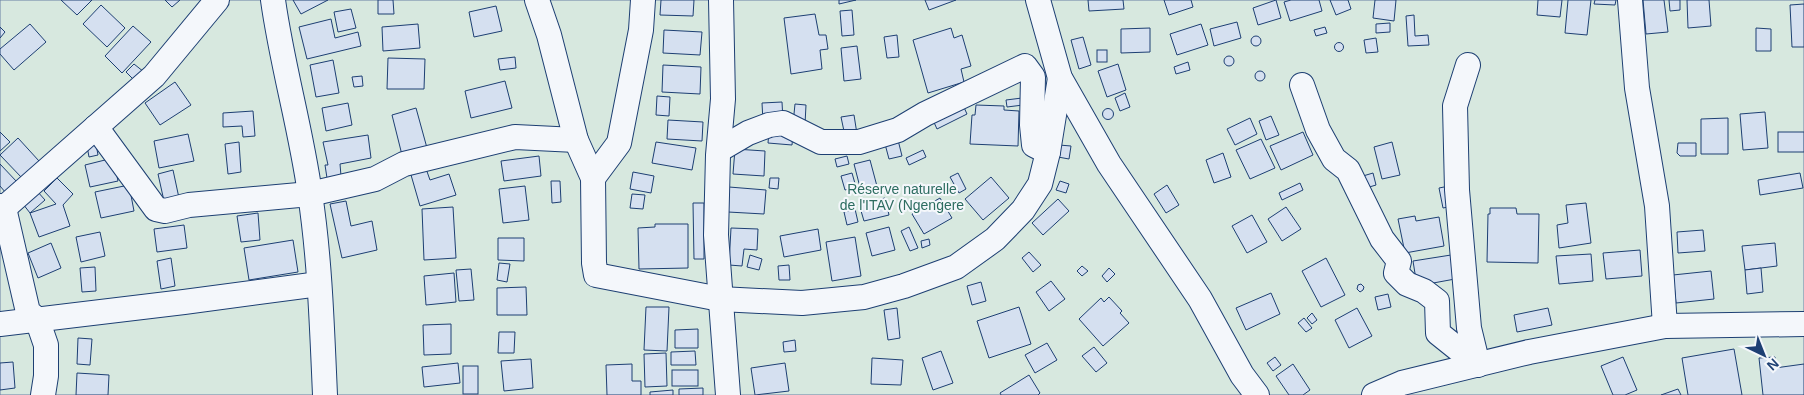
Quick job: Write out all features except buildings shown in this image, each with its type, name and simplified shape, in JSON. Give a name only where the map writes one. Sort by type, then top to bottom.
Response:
[{"type":"street","points":[[43,395],[46,376],[46,345],[38,318],[28,312],[2,207],[154,76],[217,0]]},
{"type":"street","points":[[273,0],[278,38],[302,145],[310,194],[320,284],[325,395]]},
{"type":"street","points":[[537,0],[549,35],[576,140],[593,178],[594,263],[596,275],[720,299],[802,303],[864,297],[904,286],[956,267],[995,239],[1023,210],[1040,184],[1048,152],[1060,78]]},
{"type":"street","points":[[593,178],[619,143],[641,30],[643,0]]},
{"type":"street","points":[[721,0],[723,99],[716,235],[728,395]]},
{"type":"street","points":[[1038,0],[1060,78],[1109,164],[1200,299],[1242,376],[1257,395]]},
{"type":"street","points":[[1630,0],[1637,88],[1657,206],[1665,326]]},
{"type":"street","points":[[1468,65],[1455,106],[1457,190],[1469,328],[1478,365]]},
{"type":"street","points":[[719,150],[748,133],[769,125],[783,123],[821,142],[859,142],[898,130],[925,114],[1025,66],[1033,77],[1032,126],[1034,145],[1048,152]]},
{"type":"street","points":[[1302,85],[1318,130],[1334,159],[1348,170],[1382,239],[1399,261],[1396,273],[1407,284],[1424,291],[1437,301],[1438,334],[1478,365]]},
{"type":"street","points":[[96,127],[156,209],[164,211],[189,205],[310,194],[375,179],[404,164],[514,137],[576,140]]},
{"type":"street","points":[[0,324],[320,284]]},
{"type":"street","points":[[1374,395],[1402,383],[1529,352],[1665,326],[1804,324]]},
{"type":"green space","name":"Réserve naturelle de l'ITAV (Ngengere","points":[[0,0],[1804,0],[1804,395],[0,395]]}]
